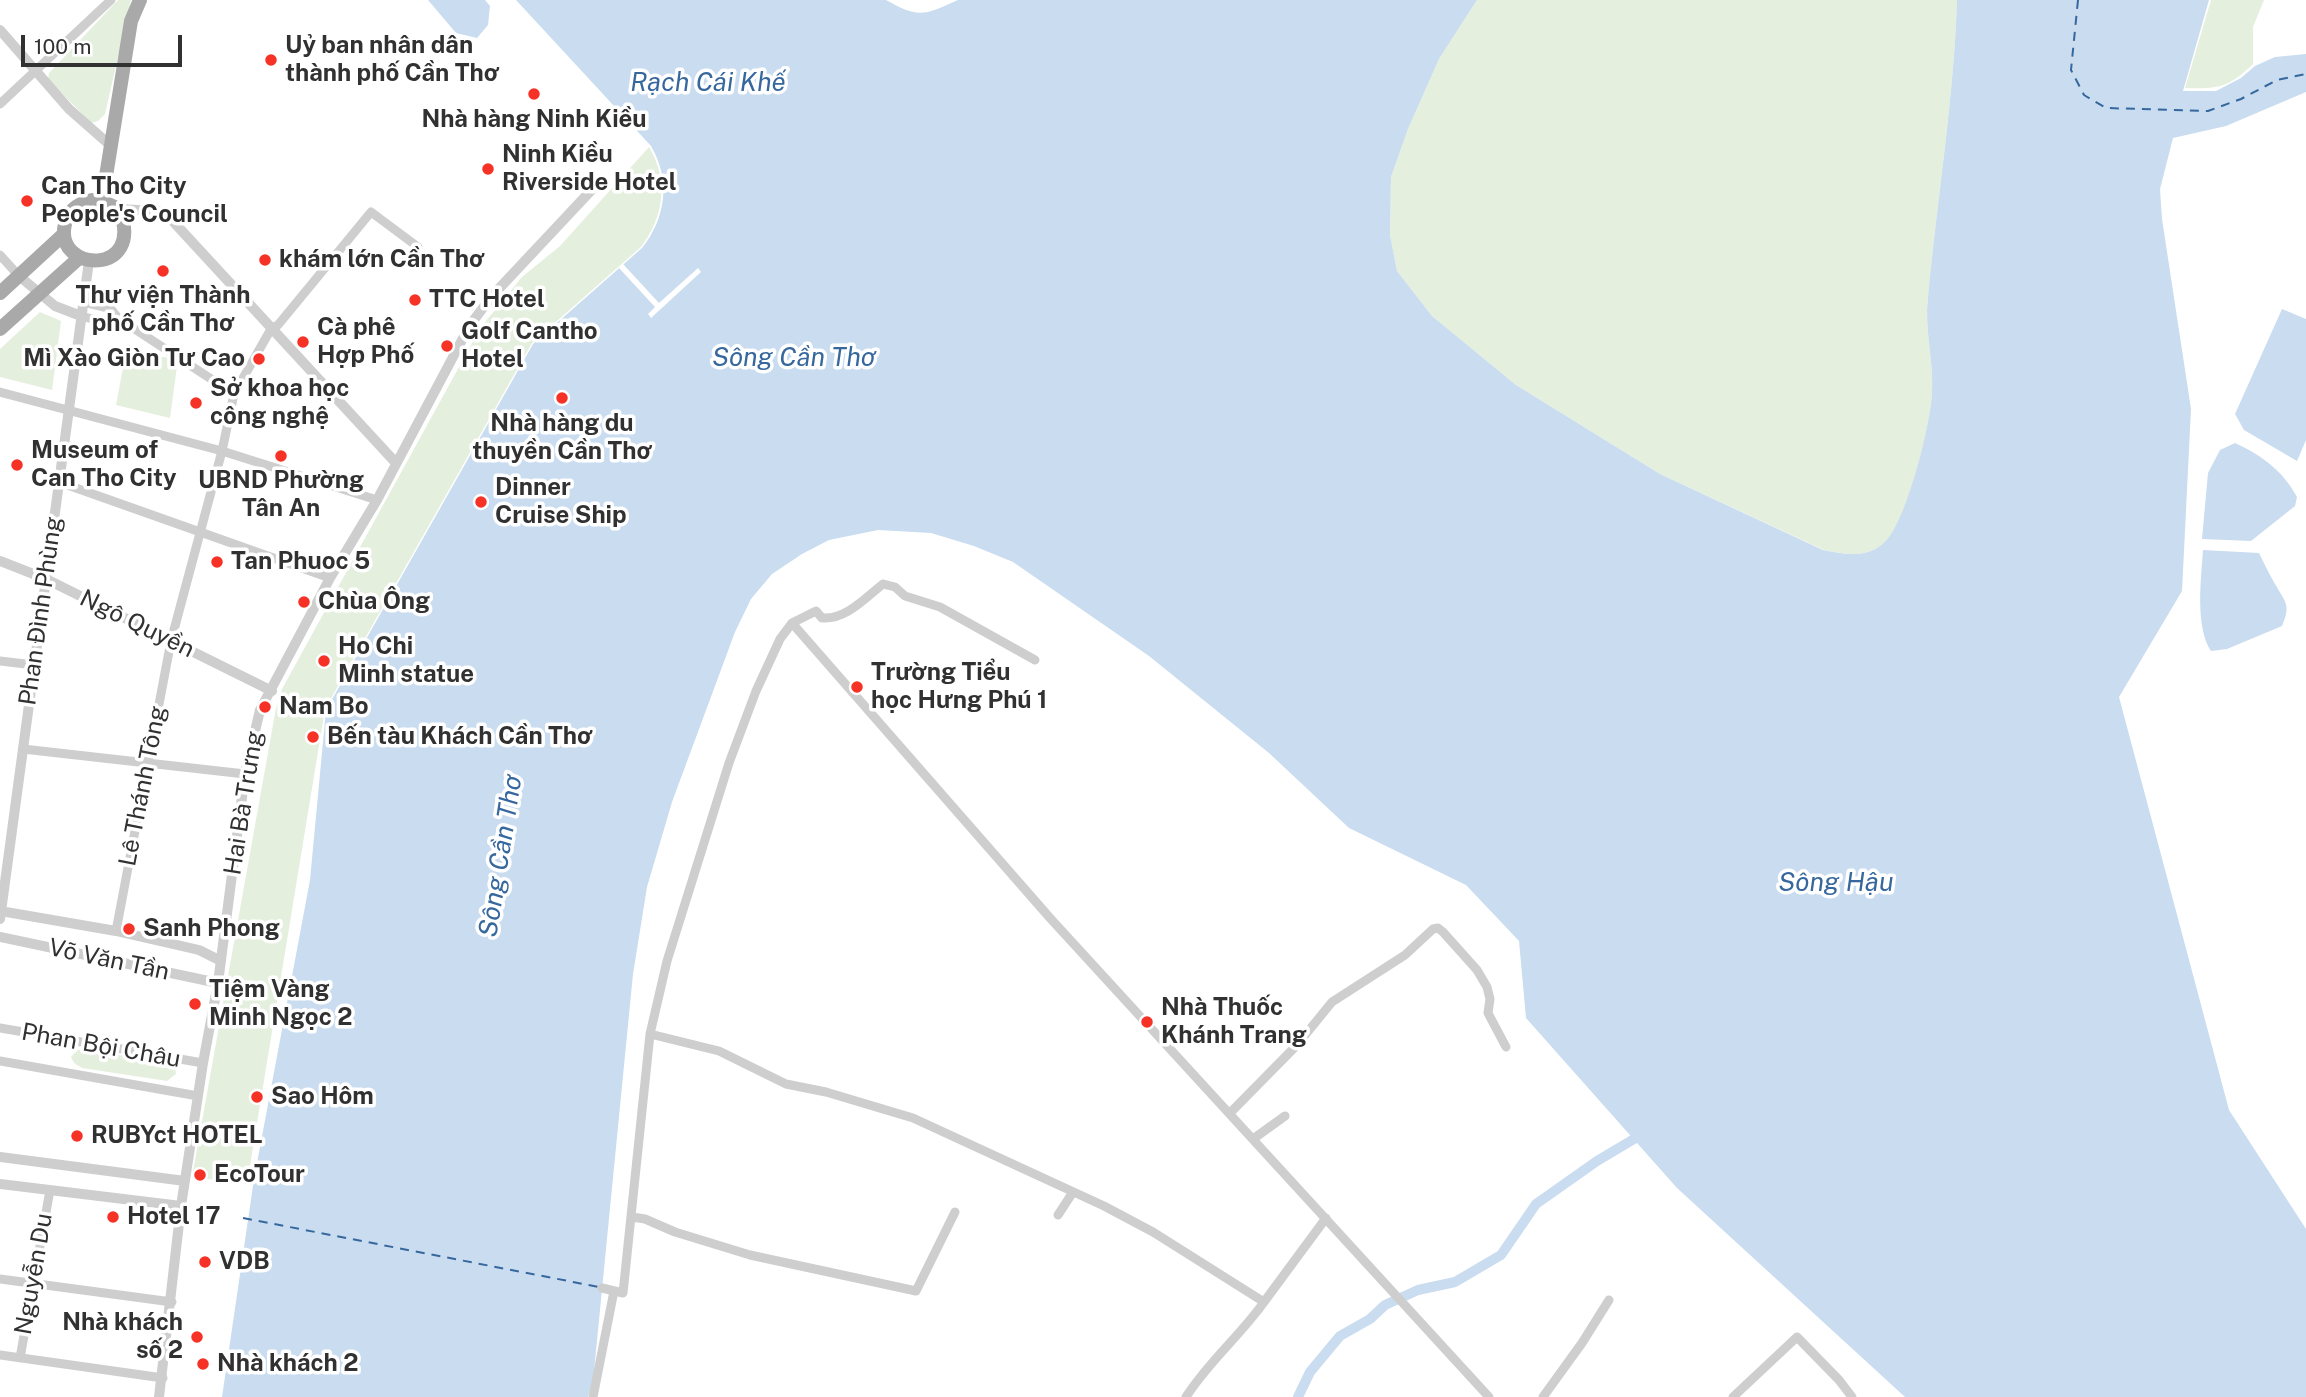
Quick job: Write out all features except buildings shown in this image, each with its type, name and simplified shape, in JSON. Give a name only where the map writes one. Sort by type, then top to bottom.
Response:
[{"type":"main road","points":[[102,201],[131,21],[139,0]]},
{"type":"main road","points":[[0,293],[64,234],[68,215],[83,202],[102,201],[119,209],[126,232],[118,251],[110,258],[99,261],[84,259],[72,252],[64,234]]},
{"type":"main road","points":[[0,329],[84,259]]},
{"type":"street","points":[[0,104],[111,0]]},
{"type":"street","points":[[0,30],[69,109],[111,146]]},
{"type":"street","name":"Hai Bà Trưng","points":[[159,1397],[181,1206],[218,983],[244,774],[260,710],[330,578],[377,500],[470,325],[492,296],[599,182]]},
{"type":"street","points":[[119,209],[158,211],[169,217],[396,463]]},
{"type":"street","name":"Lê Thánh Tông","points":[[116,931],[171,641],[222,451],[234,394],[271,329],[278,325],[371,212],[418,247]]},
{"type":"street","points":[[0,255],[38,295],[55,306],[107,323],[118,318]]},
{"type":"street","name":"Phan Đình Phùng","points":[[0,914],[83,302],[84,259]]},
{"type":"street","points":[[83,302],[111,309],[118,318],[234,394]]},
{"type":"street","points":[[0,392],[222,451],[377,500]]},
{"type":"street","points":[[59,482],[330,578]]},
{"type":"street","name":"Ngô Quyền","points":[[0,561],[46,579],[272,691]]},
{"type":"street","points":[[602,1288],[623,1293],[650,1034],[667,961],[729,763],[756,691],[780,639],[792,623],[816,611],[822,618],[845,614],[883,584],[891,585],[905,596],[940,607],[1035,660]]},
{"type":"street","points":[[792,623],[1050,918],[1489,1397]]},
{"type":"street","points":[[0,661],[34,665]]},
{"type":"street","points":[[23,749],[244,774]]},
{"type":"street","points":[[0,914],[116,931],[199,950],[221,961]]},
{"type":"street","points":[[1230,1113],[1297,1045],[1332,1002],[1405,955],[1433,929],[1438,928],[1443,932],[1477,970],[1487,987],[1490,1020],[1506,1047]]},
{"type":"street","name":"Võ Văn Tần","points":[[0,937],[218,983]]},
{"type":"street","name":"Phan Bội Châu","points":[[0,1028],[203,1063]]},
{"type":"street","points":[[650,1034],[719,1051],[786,1084],[826,1092],[912,1118],[1153,1232],[1264,1302]]},
{"type":"street","points":[[0,1061],[198,1096]]},
{"type":"street","points":[[1253,1139],[1285,1116]]},
{"type":"street","points":[[0,1157],[185,1181]]},
{"type":"street","points":[[0,1184],[181,1206]]},
{"type":"street","name":"Nguyễn Du","points":[[20,1359],[50,1190]]},
{"type":"street","points":[[1058,1215],[1073,1192]]},
{"type":"street","points":[[632,1217],[750,1255],[916,1291],[955,1212]]},
{"type":"street","points":[[1186,1397],[1203,1373],[1251,1320],[1326,1218]]},
{"type":"street","points":[[0,1279],[172,1302]]},
{"type":"street","points":[[593,1397],[614,1291]]},
{"type":"street","points":[[1543,1397],[1609,1300]]},
{"type":"street","points":[[1733,1397],[1797,1337],[1852,1397]]},
{"type":"street","points":[[0,1355],[163,1378]]},
{"type":"green space","points":[[118,0],[131,0],[105,114],[98,121],[91,123],[48,79],[49,73]]},
{"type":"green space","points":[[1477,0],[1957,0],[1949,111],[1927,309],[1932,393],[1918,464],[1906,502],[1894,531],[1880,547],[1854,554],[1824,550],[1660,474],[1516,385],[1432,316],[1397,271],[1390,235],[1391,177],[1408,129],[1439,59]]},
{"type":"green space","points":[[2211,0],[2264,0],[2253,27],[2253,64],[2222,85],[2185,88]]},
{"type":"green space","points":[[649,147],[659,172],[661,198],[659,211],[649,235],[641,247],[532,343],[325,709],[247,1184],[192,1177],[276,708],[282,689],[481,327],[522,277],[560,246]]},
{"type":"green space","points":[[40,312],[61,321],[52,390],[0,377],[0,349]]},
{"type":"green space","points":[[126,352],[178,359],[170,418],[116,405]]},
{"type":"green space","points":[[86,1049],[170,1064],[175,1068],[176,1074],[167,1081],[82,1068],[74,1063],[71,1057],[77,1050]]},
{"type":"water","points":[[428,0],[485,0],[490,6],[488,25],[477,38],[456,33]]},
{"type":"water","name":"Sông Hậu","points":[[516,0],[886,0],[907,10],[922,13],[958,0],[1477,0],[1439,59],[1408,129],[1391,177],[1390,235],[1397,271],[1432,316],[1516,385],[1660,474],[1823,550],[1844,554],[1871,551],[1887,540],[1893,531],[1912,484],[1927,425],[1932,381],[1927,309],[1949,111],[1957,0],[2209,0],[2183,91],[2216,91],[2241,78],[2255,66],[2275,57],[2306,54],[2306,92],[2226,126],[2173,138],[2160,189],[2162,219],[2191,409],[2182,591],[2119,697],[2229,1110],[2306,1229],[2306,1397],[1905,1397],[1677,1188],[1526,1018],[1519,941],[1466,885],[1349,828],[1269,753],[1149,656],[1013,562],[931,533],[878,530],[829,540],[802,554],[772,574],[751,599],[735,632],[672,802],[647,887],[633,974],[593,1381],[588,1397],[222,1397],[254,1179],[310,880],[326,710],[533,344],[642,248],[661,212],[663,185],[651,146]]},
{"type":"water","points":[[2282,309],[2306,319],[2306,440],[2297,461],[2244,430],[2235,414]]},
{"type":"water","points":[[2235,443],[2255,453],[2279,472],[2297,497],[2295,506],[2251,541],[2202,539],[2208,473],[2220,450]]},
{"type":"water","points":[[2203,550],[2259,553],[2286,604],[2282,626],[2227,649],[2211,651],[2201,616]]},
{"type":"pier","points":[[623,264],[659,303],[698,268],[701,272],[651,318],[648,314],[655,307],[619,268]]},
{"type":"waterway","points":[[1298,1397],[1310,1372],[1340,1336],[1370,1319],[1385,1305],[1418,1290],[1455,1282],[1501,1255],[1536,1204],[1597,1161],[1634,1139]]},
{"type":"ferry route","points":[[2078,0],[2071,70],[2084,95],[2106,108],[2208,111],[2241,99],[2277,80],[2306,74]]},
{"type":"ferry route","points":[[243,1218],[599,1287]]},
{"type":"place","name":"Uỷ ban nhân dân thành phố Cần Thơ","points":[[271,60]]},
{"type":"place","name":"Nhà hàng Ninh Kiều","points":[[534,94]]},
{"type":"place","name":"Ninh Kiều Riverside Hotel","points":[[488,169]]},
{"type":"place","name":"Can Tho City People's Council","points":[[27,201]]},
{"type":"place","name":"khám lớn Cần Thơ","points":[[265,260]]},
{"type":"place","name":"Thư viện Thành phố Cần Thơ","points":[[163,271]]},
{"type":"place","name":"TTC Hotel","points":[[415,300]]},
{"type":"place","name":"Cà phê Hợp Phố","points":[[303,342]]},
{"type":"place","name":"Golf Cantho Hotel","points":[[447,346]]},
{"type":"place","name":"Mì Xào Giòn Tư Cao","points":[[259,359]]},
{"type":"place","name":"Nhà hàng du thuyền Cần Thơ","points":[[562,398]]},
{"type":"place","name":"Sở khoa học công nghệ","points":[[196,403]]},
{"type":"place","name":"UBND Phường Tân An","points":[[281,456]]},
{"type":"place","name":"Museum of Can Tho City","points":[[17,465]]},
{"type":"place","name":"Dinner Cruise Ship","points":[[481,502]]},
{"type":"place","name":"Tan Phuoc 5","points":[[217,562]]},
{"type":"place","name":"Chùa Ông","points":[[304,602]]},
{"type":"place","name":"Ho Chi Minh statue","points":[[324,661]]},
{"type":"place","name":"Trường Tiểu học Hưng Phú 1","points":[[857,687]]},
{"type":"place","name":"Nam Bo","points":[[265,707]]},
{"type":"place","name":"Bến tàu Khách Cần Thơ","points":[[313,737]]},
{"type":"place","name":"Sanh Phong","points":[[129,929]]},
{"type":"place","name":"Tiệm Vàng Minh Ngọc 2","points":[[195,1004]]},
{"type":"place","name":"Nhà Thuốc Khánh Trang","points":[[1147,1022]]},
{"type":"place","name":"Sao Hôm","points":[[257,1097]]},
{"type":"place","name":"RUBYct HOTEL","points":[[77,1136]]},
{"type":"place","name":"EcoTour","points":[[200,1175]]},
{"type":"place","name":"Hotel 17","points":[[113,1217]]},
{"type":"place","name":"VDB","points":[[205,1262]]},
{"type":"place","name":"Nhà khách số 2","points":[[197,1337]]},
{"type":"place","name":"Nhà khách 2","points":[[203,1364]]},
{"type":"water label","name":"Rạch Cái Khế","points":[[708,83]]},
{"type":"water label","name":"Sông Cần Thơ","points":[[794,358]]},
{"type":"water label","name":"Sông Cần Thơ","points":[[501,856]]}]
